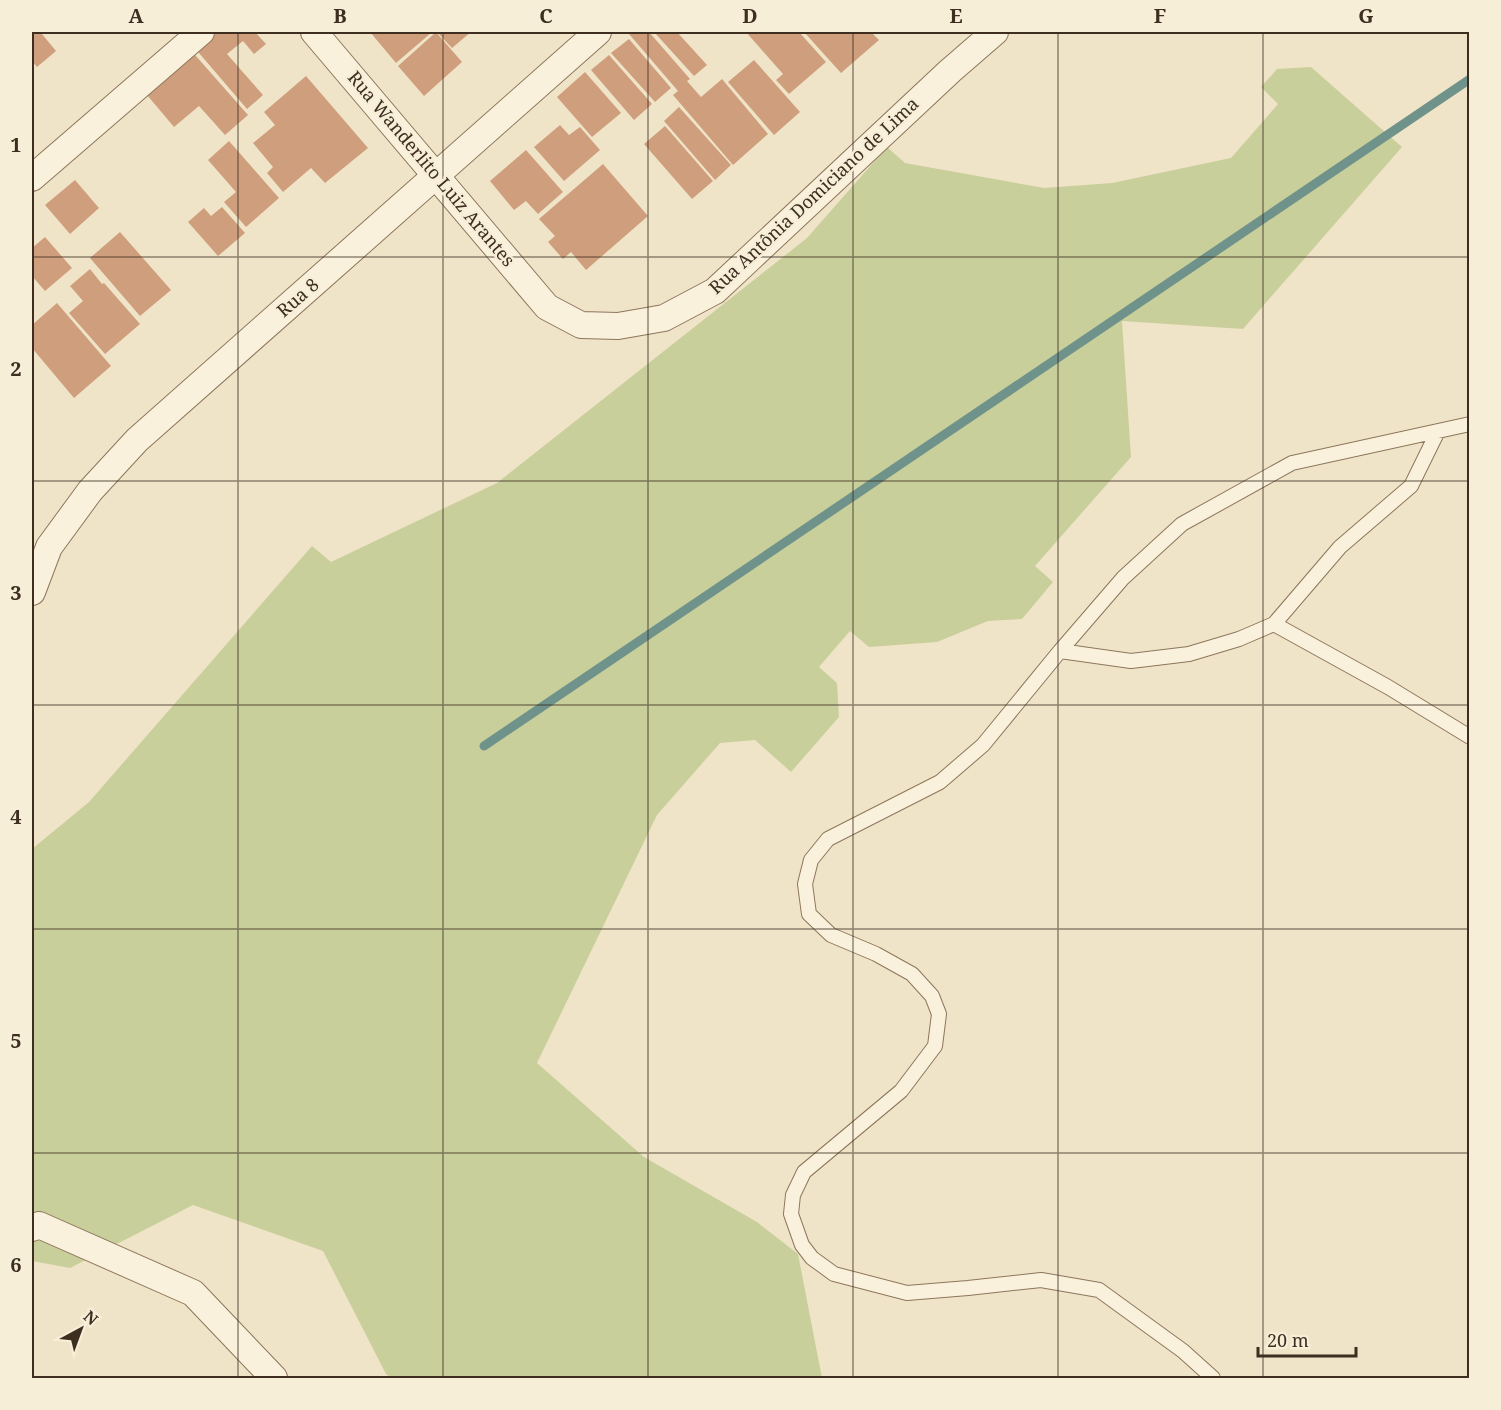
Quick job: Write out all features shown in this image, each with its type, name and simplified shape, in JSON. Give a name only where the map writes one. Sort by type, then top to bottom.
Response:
[{"type":"street","points":[[32,178],[201,32]]},
{"type":"street","name":"Rua Wanderlito Luiz Arantes","points":[[314,32],[547,307]]},
{"type":"street","name":"Rua 8","points":[[32,592],[49,547],[90,491],[137,440],[598,32]]},
{"type":"street","name":"Rua Antônia Domiciano de Lima","points":[[547,307],[581,325],[618,326],[664,318],[716,291],[950,71],[995,32]]},
{"type":"street","points":[[32,1228],[39,1225],[193,1293],[274,1378]]},
{"type":"lane","points":[[1213,1378],[1183,1351],[1099,1290],[1041,1280],[907,1293],[834,1274],[807,1252],[802,1245],[791,1214],[793,1195],[804,1172],[901,1091],[935,1046],[939,1014],[932,996],[912,974],[876,954],[831,935],[809,914],[805,884],[812,860],[828,839],[940,782],[983,745],[1123,578],[1182,524],[1292,463],[1470,424]]},
{"type":"lane","points":[[1060,651],[1131,661],[1189,654],[1239,639],[1274,624],[1340,547],[1412,486],[1438,431]]},
{"type":"lane","points":[[1274,624],[1388,687],[1470,736]]},
{"type":"green space","points":[[1311,67],[1402,147],[1243,329],[1122,321],[1131,457],[1035,566],[1053,582],[1022,619],[988,621],[937,642],[869,647],[850,631],[819,667],[837,683],[839,717],[791,772],[755,740],[720,743],[657,815],[537,1063],[644,1157],[757,1222],[798,1254],[822,1378],[391,1378],[386,1374],[323,1251],[193,1205],[70,1268],[32,1261],[32,849],[89,802],[312,546],[331,562],[497,483],[807,238],[887,147],[905,163],[1044,188],[1112,183],[1231,158],[1278,104],[1261,87],[1277,69]]},
{"type":"building","points":[[32,32],[45,32],[42,34],[56,51],[37,67],[32,61]]},
{"type":"building","points":[[209,32],[255,32],[266,44],[254,54],[243,41],[227,54],[263,95],[247,109],[193,46]]},
{"type":"building","points":[[370,32],[430,32],[431,33],[396,63]]},
{"type":"building","points":[[436,32],[462,62],[424,96],[398,66]]},
{"type":"building","points":[[437,32],[471,32],[452,48]]},
{"type":"building","points":[[649,32],[690,79],[687,81],[701,97],[722,79],[768,134],[733,165],[673,95],[678,91],[629,34]]},
{"type":"building","points":[[654,32],[677,32],[707,65],[694,76]]},
{"type":"building","points":[[746,32],[799,32],[826,62],[789,94],[776,80],[783,74]]},
{"type":"building","points":[[804,32],[871,32],[879,40],[841,73]]},
{"type":"building","points":[[629,39],[671,88],[655,102],[611,53]]},
{"type":"building","points":[[188,47],[248,115],[225,135],[199,106],[174,127],[147,95]]},
{"type":"building","points":[[609,55],[652,104],[634,120],[591,70]]},
{"type":"building","points":[[754,60],[800,112],[774,135],[728,82]]},
{"type":"building","points":[[585,72],[621,113],[592,137],[557,97]]},
{"type":"building","points":[[306,76],[368,148],[325,183],[311,168],[283,192],[267,173],[273,167],[253,143],[275,125],[264,112]]},
{"type":"building","points":[[679,107],[731,165],[715,180],[664,121]]},
{"type":"building","points":[[560,125],[569,135],[580,127],[600,150],[564,181],[534,147]]},
{"type":"building","points":[[665,126],[713,181],[692,199],[644,144]]},
{"type":"building","points":[[229,141],[279,198],[246,227],[224,202],[236,192],[208,160]]},
{"type":"building","points":[[526,150],[563,192],[538,214],[526,201],[514,210],[490,181]]},
{"type":"building","points":[[603,164],[648,216],[586,270],[571,252],[563,259],[548,242],[555,236],[539,219]]},
{"type":"building","points":[[75,180],[99,208],[70,234],[45,205]]},
{"type":"building","points":[[222,207],[245,233],[218,256],[188,222],[204,208],[211,216]]},
{"type":"building","points":[[120,232],[171,290],[140,316],[90,258]]},
{"type":"building","points":[[45,237],[72,268],[45,291],[32,276],[32,248]]},
{"type":"building","points":[[90,269],[140,324],[105,354],[69,313],[83,301],[70,286]]},
{"type":"building","points":[[57,303],[111,366],[74,398],[32,348],[32,325]]},
{"type":"waterway","points":[[484,746],[1470,79]]}]
